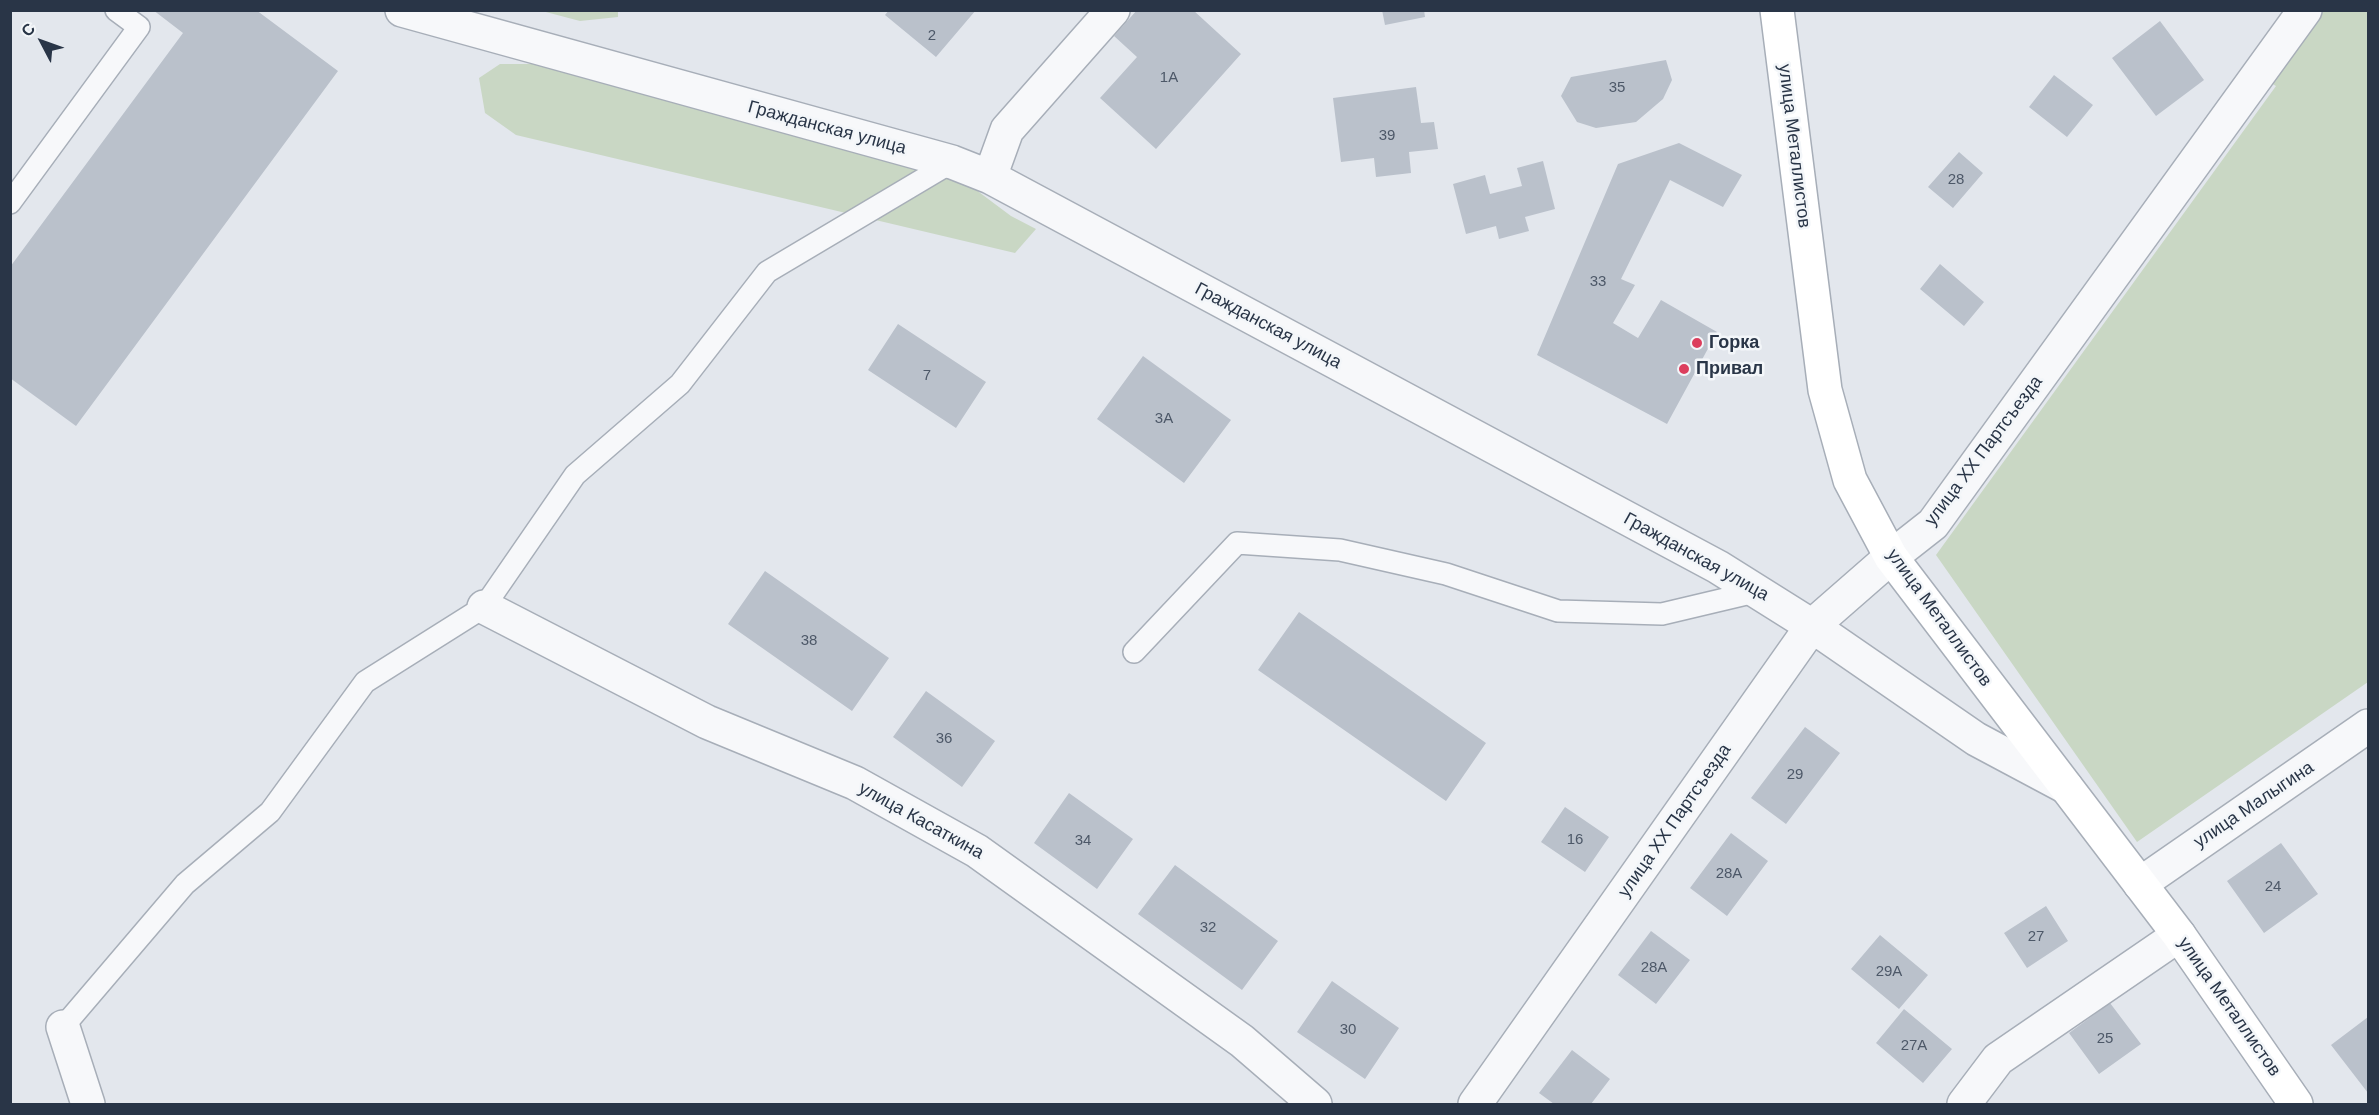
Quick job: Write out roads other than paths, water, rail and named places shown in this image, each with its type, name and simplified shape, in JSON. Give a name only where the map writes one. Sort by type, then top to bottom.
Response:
[{"type":"street","points":[[990,177],[1007,130],[1113,10]]},
{"type":"street","name":"улица Металлистов","points":[[1777,10],[1825,390],[1850,480],[1891,557],[2179,935],[2296,1104]]},
{"type":"street","name":"улица XX Партсъезда","points":[[1475,1104],[1812,626],[1891,557],[1934,524],[2305,10]]},
{"type":"street","name":"Гражданская улица","points":[[404,12],[952,162],[990,177],[1718,567],[1812,626],[1976,739],[2066,787]]},
{"type":"street","name":"улица Касаткина","points":[[484,607],[707,722],[855,783],[977,851],[1242,1041],[1315,1104]]},
{"type":"street","name":"улица Малыгина","points":[[2140,884],[2368,726]]},
{"type":"street","points":[[1964,1104],[1998,1059],[2179,935]]},
{"type":"street","points":[[63,1027],[88,1104]]},
{"type":"lane","points":[[10,203],[139,27],[116,10]]},
{"type":"lane","points":[[63,1027],[185,884],[270,812],[365,682],[484,607],[575,475],[680,384],[767,272],[952,162]]},
{"type":"lane","points":[[1134,652],[1238,543],[1340,550],[1446,574],[1558,611],[1662,614],[1759,591]]},
{"type":"place","name":"Горка","points":[[1697,343]]},
{"type":"place","name":"Привал","points":[[1684,369]]}]
